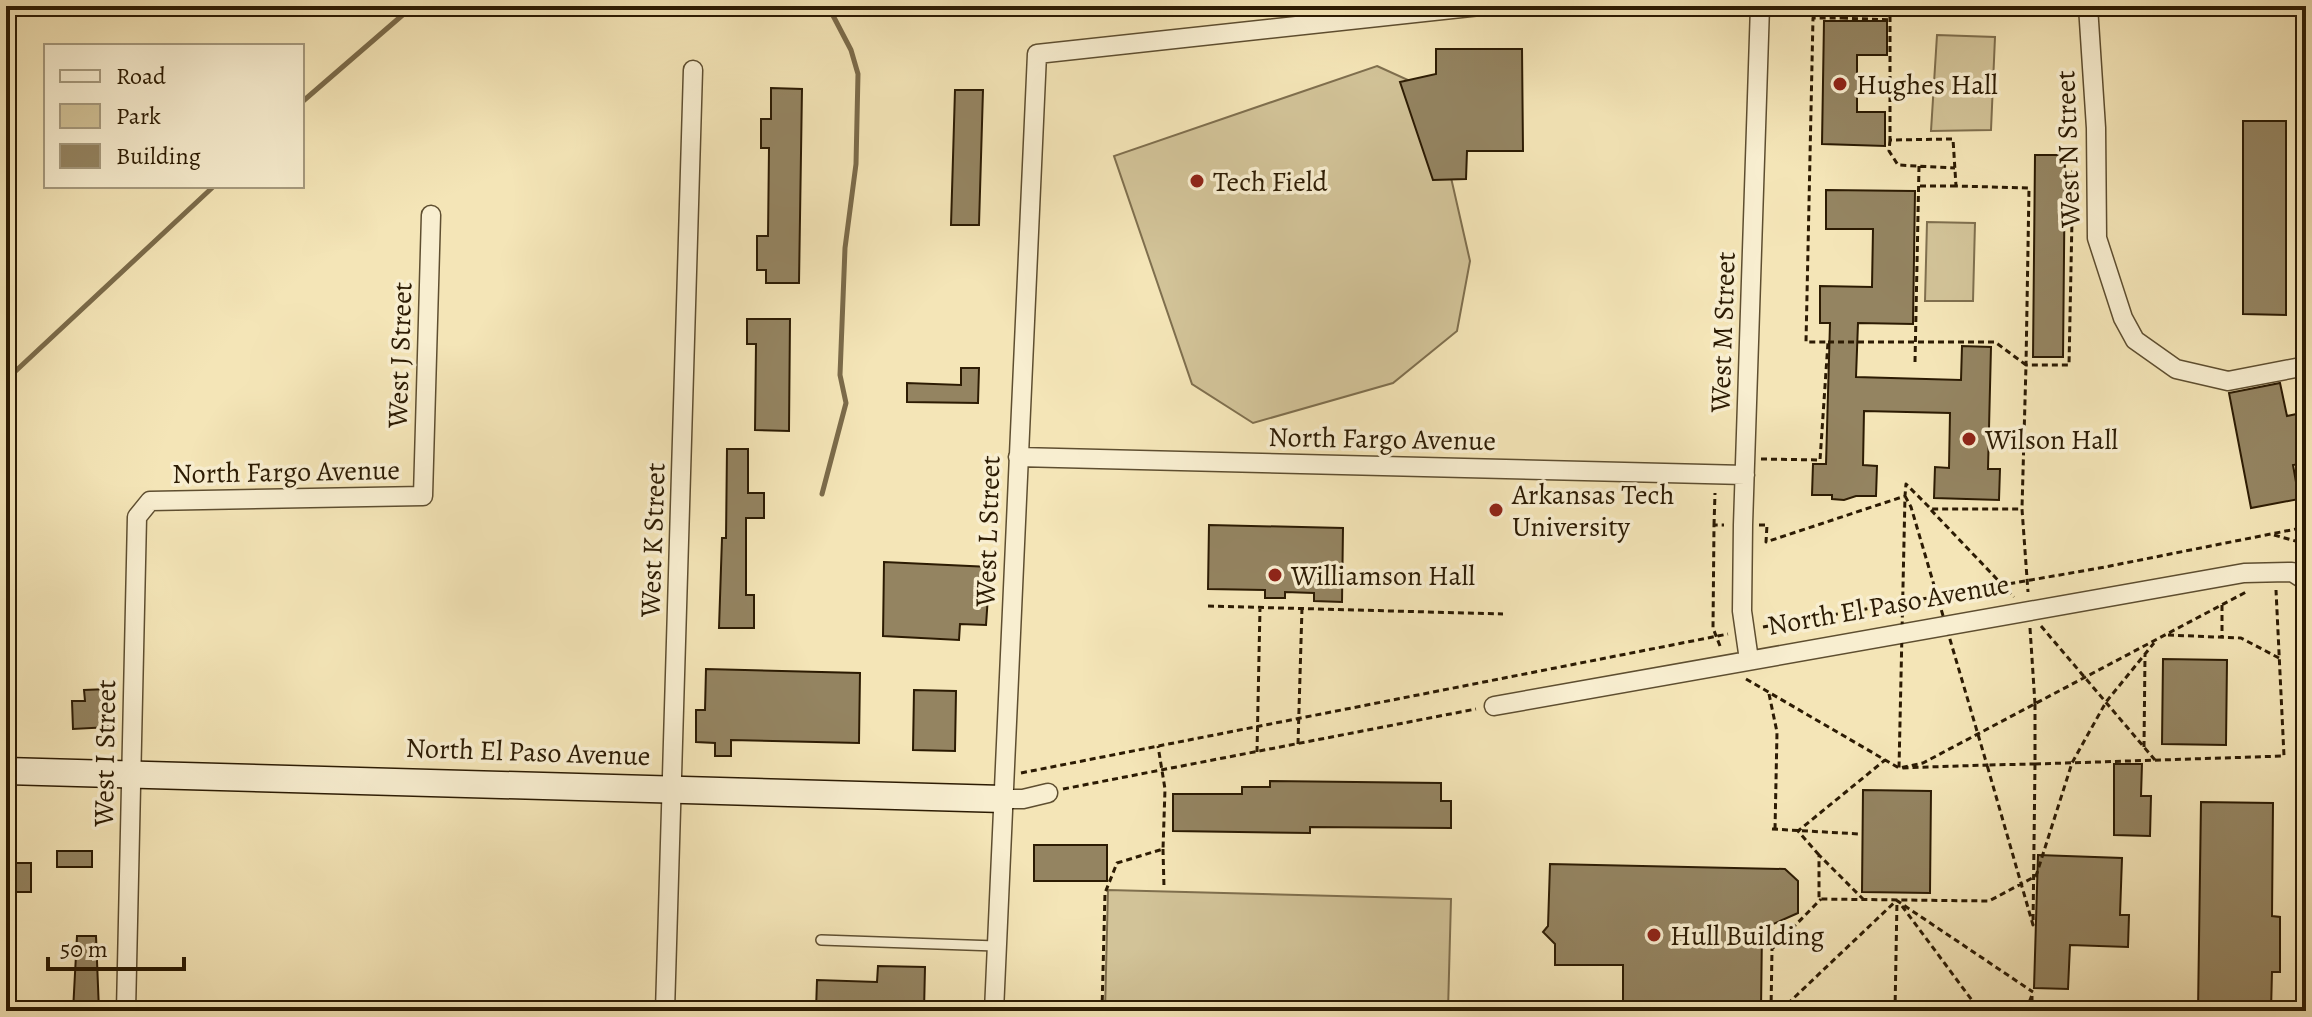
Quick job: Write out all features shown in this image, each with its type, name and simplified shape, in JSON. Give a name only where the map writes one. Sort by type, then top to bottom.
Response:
[{"type":"street","name":"West L Street","points":[[994,1011],[1037,54],[1480,6]]},
{"type":"street","name":"West M Street","points":[[1749,660],[1745,630],[1743,525],[1760,6]]},
{"type":"street","name":"West N Street","points":[[2088,6],[2096,128],[2097,238],[2123,318],[2135,340],[2176,369],[2228,381],[2306,366]]},
{"type":"street","name":"West K Street","points":[[665,1011],[693,70]]},
{"type":"street","name":"West J Street","points":[[423,496],[431,215]]},
{"type":"street","name":"North Fargo Avenue","points":[[1018,457],[1716,474],[1745,467]]},
{"type":"street","name":"North Fargo Avenue","points":[[150,501],[423,496]]},
{"type":"street","name":"West I Street","points":[[126,1011],[137,517],[150,501]]},
{"type":"street","name":"North El Paso Avenue","points":[[1494,706],[2244,573],[2291,577]]},
{"type":"street","name":"North El Paso Avenue","points":[[6,771],[673,787],[1003,788],[1023,799],[1048,793]]},
{"type":"lane","points":[[821,940],[996,946]]},
{"type":"path","points":[[1842,6],[1842,18]]},
{"type":"path","points":[[1890,6],[1889,151],[1898,165],[1957,168]]},
{"type":"path","points":[[1892,20],[1813,18],[1806,342],[1995,342],[2026,365],[2069,365],[2073,170]]},
{"type":"path","points":[[1890,140],[1953,139],[1956,186]]},
{"type":"path","points":[[1915,362],[1919,166]]},
{"type":"path","points":[[1905,496],[1947,624],[2033,925],[2036,876],[2035,704],[2022,509],[2029,188],[1918,186]]},
{"type":"path","points":[[1745,467],[1820,460],[1828,342]]},
{"type":"path","points":[[1716,474],[1713,628],[1728,664],[1735,672],[1899,768],[2284,756],[2279,658],[2291,577]]},
{"type":"path","points":[[1899,768],[1906,484],[2029,613],[2155,760]]},
{"type":"path","points":[[1714,525],[1767,525],[1766,542],[1905,496]]},
{"type":"path","points":[[1931,509],[2022,509]]},
{"type":"path","points":[[1003,788],[1158,746],[1745,630],[2306,527]]},
{"type":"path","points":[[2270,533],[2299,542],[2306,550]]},
{"type":"path","points":[[1899,768],[1923,763],[2249,591]]},
{"type":"path","points":[[2222,605],[2222,637]]},
{"type":"path","points":[[1208,606],[1503,614]]},
{"type":"path","points":[[1257,752],[1260,608]]},
{"type":"path","points":[[1298,744],[1302,608]]},
{"type":"path","points":[[2165,635],[2241,638],[2279,658]]},
{"type":"path","points":[[1819,899],[1989,901],[2036,876],[2072,763],[2106,702],[2157,640]]},
{"type":"path","points":[[2144,747],[2145,653]]},
{"type":"path","points":[[1769,692],[1777,732],[1774,830],[1859,834]]},
{"type":"path","points":[[1048,793],[1494,706]]},
{"type":"path","points":[[1158,746],[1162,770],[1164,888]]},
{"type":"path","points":[[1798,831],[1886,760]]},
{"type":"path","points":[[1798,831],[1864,900]]},
{"type":"path","points":[[1102,1011],[1105,893],[1117,863],[1163,849]]},
{"type":"path","points":[[1771,1011],[1772,949],[1819,899],[1819,855]]},
{"type":"path","points":[[1819,899],[1897,900],[1916,917],[2033,992]]},
{"type":"path","points":[[1780,1011],[1897,900]]},
{"type":"path","points":[[1895,1011],[1897,900]]},
{"type":"path","points":[[1897,900],[1980,1011]]},
{"type":"path","points":[[2026,1011],[2033,992]]},
{"type":"path","points":[[2032,1011],[2033,992]]},
{"type":"green space","points":[[1937,35],[1995,37],[1991,130],[1931,131]]},
{"type":"green space","points":[[1377,66],[1408,80],[1447,160],[1470,261],[1457,331],[1393,383],[1253,423],[1192,384],[1114,156]]},
{"type":"green space","points":[[1927,222],[1975,223],[1973,301],[1925,301]]},
{"type":"green space","points":[[1108,890],[1451,899],[1448,1011],[1105,1011]]},
{"type":"building","name":"Hughes Hall","points":[[1824,21],[1887,21],[1887,55],[1857,55],[1857,112],[1885,112],[1885,146],[1822,144]]},
{"type":"building","points":[[1436,49],[1522,49],[1523,151],[1467,151],[1466,179],[1433,180],[1400,82],[1436,74]]},
{"type":"building","points":[[771,88],[802,89],[799,283],[766,283],[766,270],[757,270],[757,236],[768,236],[769,148],[761,148],[761,119],[771,119]]},
{"type":"building","points":[[955,90],[983,90],[979,225],[951,225]]},
{"type":"building","points":[[2243,121],[2286,121],[2286,315],[2243,314]]},
{"type":"building","points":[[2035,155],[2065,155],[2063,357],[2033,357]]},
{"type":"building","name":"Wilson Hall","points":[[1826,190],[1915,191],[1913,324],[1858,323],[1856,377],[1961,380],[1962,346],[1991,347],[1988,469],[2000,469],[1999,500],[1934,498],[1935,467],[1949,468],[1950,413],[1864,411],[1863,465],[1877,466],[1876,496],[1856,496],[1844,500],[1832,499],[1832,495],[1812,495],[1813,464],[1826,464],[1830,323],[1820,323],[1820,286],[1872,287],[1873,229],[1826,229]]},
{"type":"building","points":[[747,319],[790,319],[789,431],[755,430],[756,344],[747,344]]},
{"type":"building","points":[[961,368],[979,368],[978,403],[907,402],[907,383],[961,385]]},
{"type":"building","points":[[2280,383],[2287,416],[2306,412],[2306,463],[2293,465],[2299,499],[2251,508],[2229,393]]},
{"type":"building","points":[[727,449],[748,449],[748,493],[764,493],[764,518],[746,518],[746,595],[754,595],[754,628],[719,628],[722,538],[726,538]]},
{"type":"building","name":"Williamson Hall","points":[[1209,525],[1343,528],[1342,602],[1314,601],[1314,593],[1285,592],[1285,598],[1265,598],[1265,590],[1208,589]]},
{"type":"building","points":[[884,562],[990,567],[986,625],[960,624],[959,640],[883,636]]},
{"type":"building","points":[[2163,659],[2227,660],[2226,745],[2162,744]]},
{"type":"building","points":[[706,669],[860,673],[859,743],[731,740],[731,756],[715,756],[715,743],[696,742],[696,710],[705,710]]},
{"type":"building","points":[[108,689],[110,727],[73,729],[72,701],[85,701],[84,690]]},
{"type":"building","points":[[914,690],[956,691],[955,751],[913,750]]},
{"type":"building","points":[[2114,764],[2142,764],[2141,796],[2151,796],[2150,836],[2114,835]]},
{"type":"building","points":[[1270,781],[1441,783],[1441,801],[1451,801],[1451,828],[1310,827],[1310,833],[1173,831],[1173,794],[1242,794],[1242,787],[1270,787]]},
{"type":"building","points":[[1863,790],[1931,791],[1930,893],[1862,892]]},
{"type":"building","points":[[2201,802],[2273,803],[2272,916],[2280,917],[2280,972],[2272,972],[2271,1011],[2198,1011]]},
{"type":"building","points":[[1034,845],[1107,845],[1107,881],[1034,881]]},
{"type":"building","points":[[57,851],[92,851],[92,867],[57,867]]},
{"type":"building","points":[[2038,855],[2122,858],[2120,915],[2129,915],[2128,947],[2070,945],[2068,989],[2034,988]]},
{"type":"building","points":[[6,863],[31,863],[31,892],[6,892]]},
{"type":"building","name":"Hull Building","points":[[1550,864],[1785,869],[1798,881],[1798,913],[1762,929],[1761,1011],[1623,1011],[1623,965],[1555,965],[1555,944],[1543,932],[1548,926]]},
{"type":"building","points":[[77,936],[96,936],[99,1011],[73,1011]]},
{"type":"building","points":[[878,966],[925,967],[924,1011],[816,1011],[817,980],[877,982]]},
{"type":"waterway","points":[[304,100],[413,6]]},
{"type":"waterway","points":[[822,494],[846,403],[840,375],[845,248],[856,164],[858,74],[851,50],[828,6]]},
{"type":"waterway","points":[[6,380],[212,188]]},
{"type":"place","name":"Hughes Hall","points":[[1840,84]]},
{"type":"place","name":"Tech Field","points":[[1197,181]]},
{"type":"place","name":"Wilson Hall","points":[[1969,439]]},
{"type":"place","name":"Arkansas Tech University","points":[[1496,510]]},
{"type":"place","name":"Williamson Hall","points":[[1275,575]]},
{"type":"place","name":"Hull Building","points":[[1654,935]]}]
